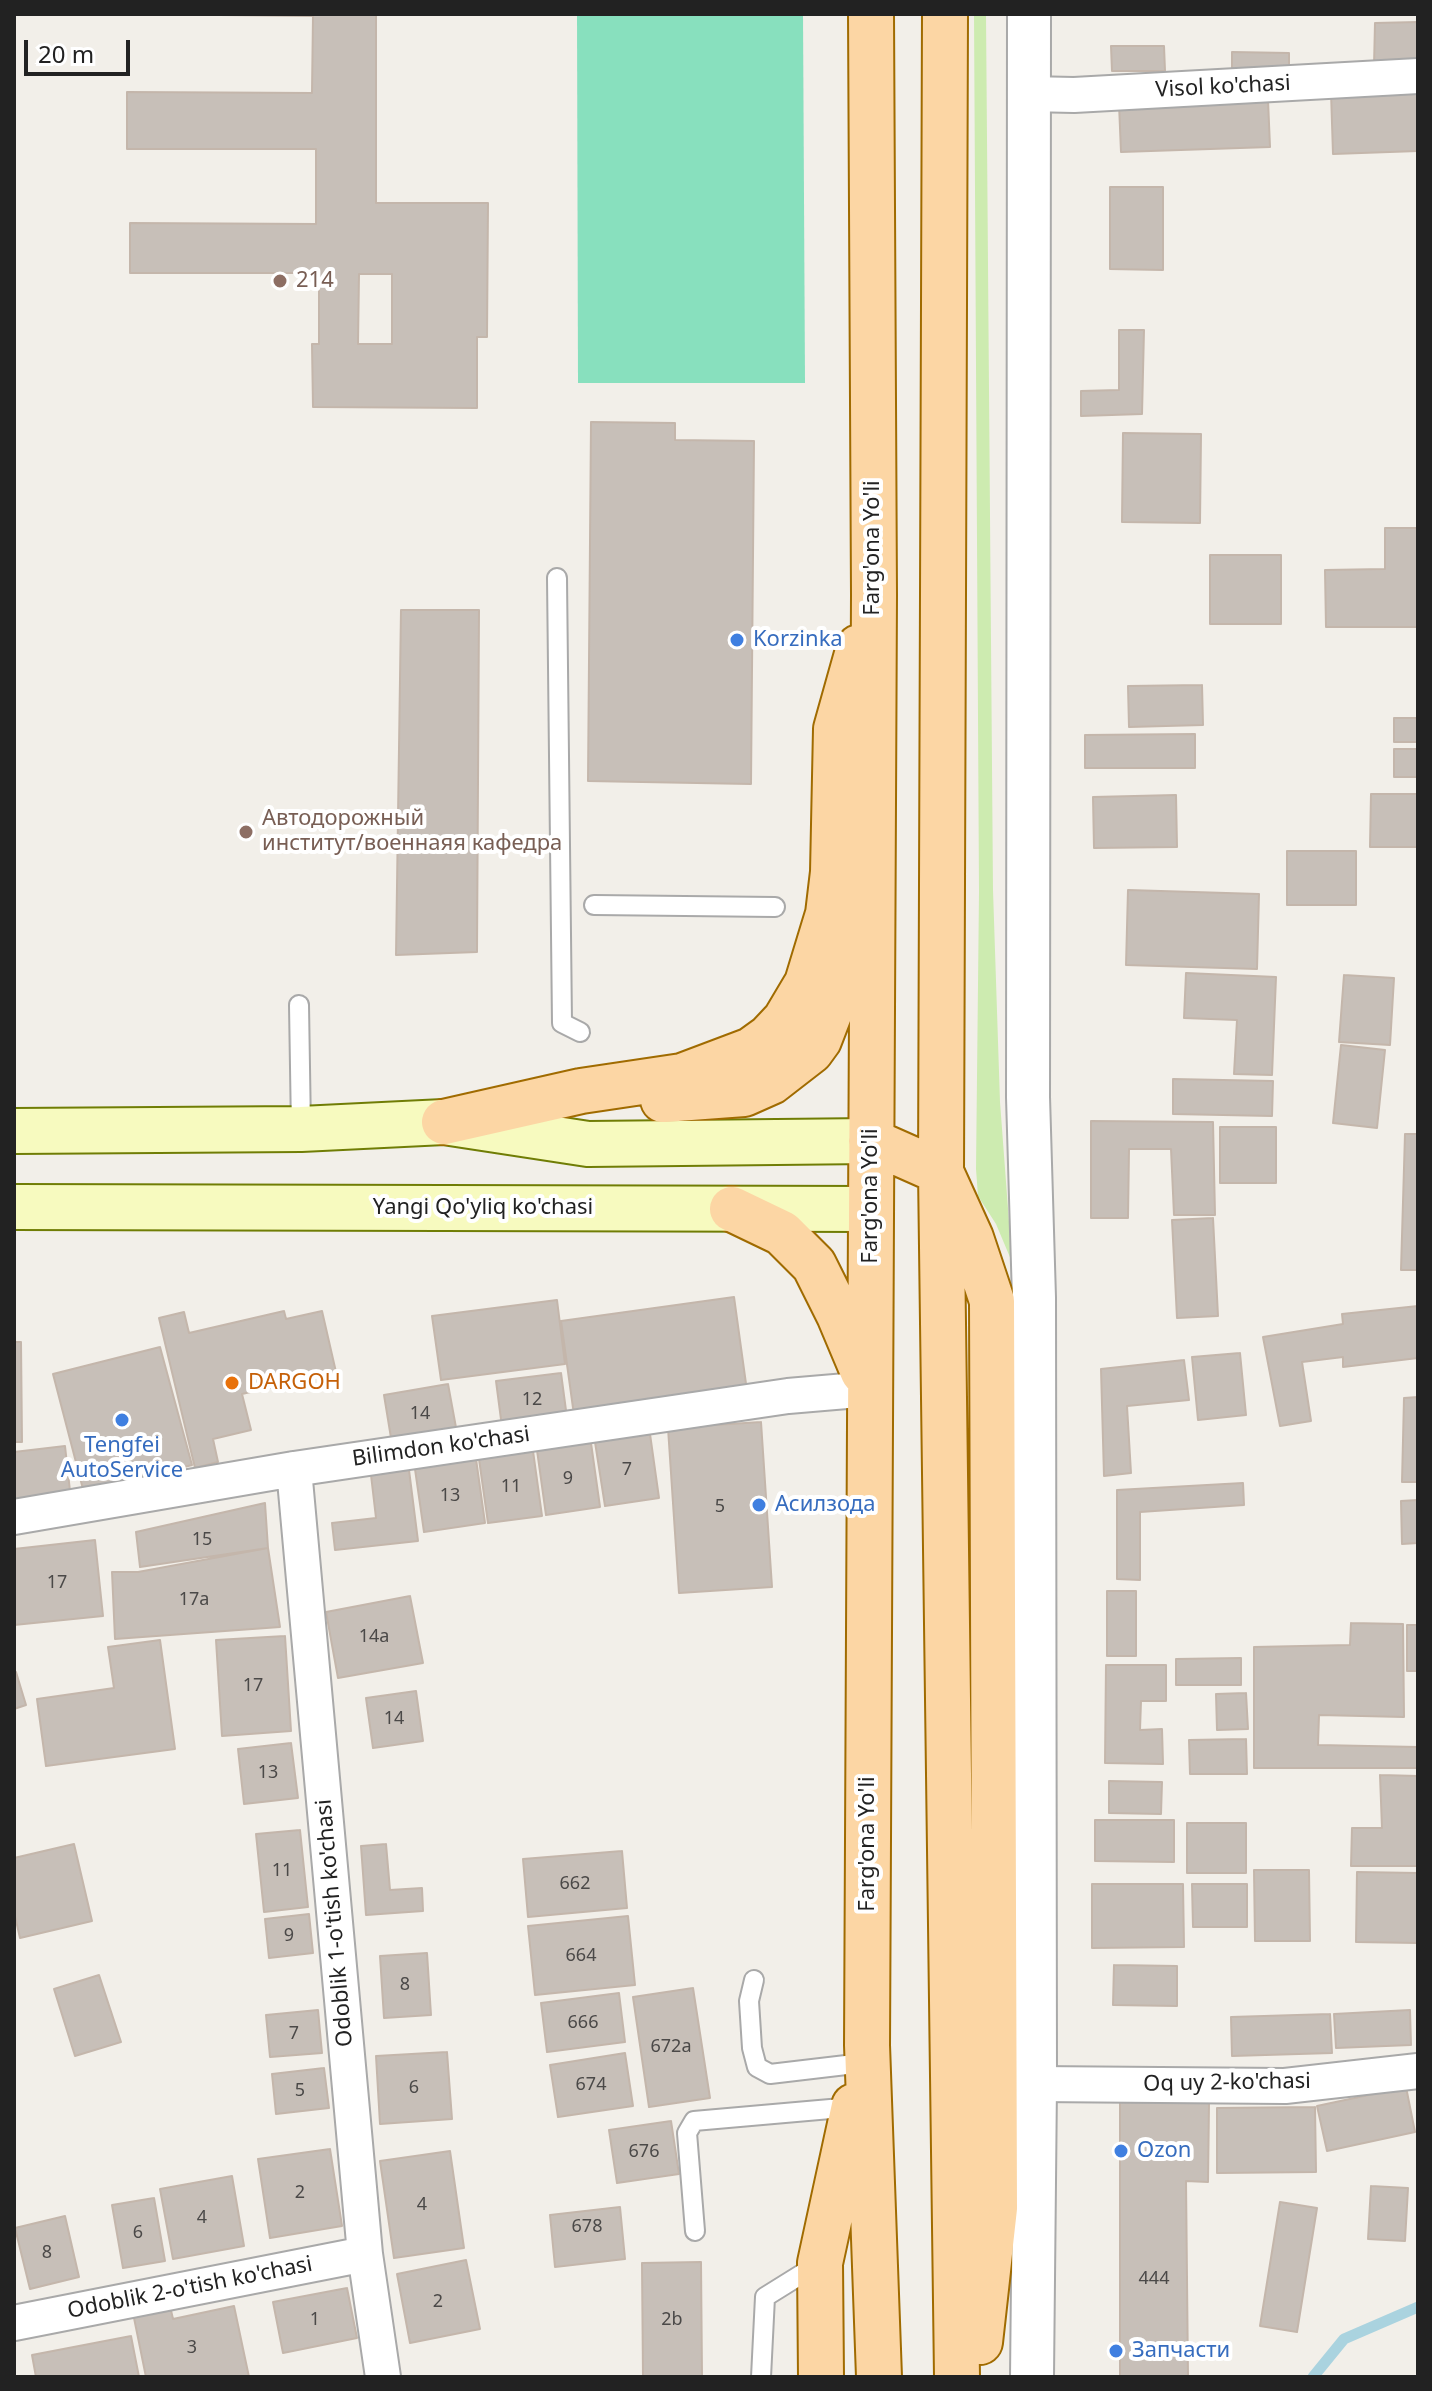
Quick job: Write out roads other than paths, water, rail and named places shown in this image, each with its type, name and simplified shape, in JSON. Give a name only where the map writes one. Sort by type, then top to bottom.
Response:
[{"type":"main road","name":"Farg'ona Yo'li","points":[[871,14],[874,595],[865,2054],[879,2377]]},
{"type":"main road","points":[[945,14],[941,1172],[957,2377]]},
{"type":"main road","points":[[14,1131],[301,1129],[444,1122],[529,1104],[653,1101],[744,1094],[771,1082],[794,1067],[819,1040],[836,996],[841,966],[852,738],[874,595]]},
{"type":"main road","points":[[444,1122],[588,1144],[871,1141],[941,1172],[971,1238],[992,1301],[995,2208],[976,2377]]},
{"type":"main road","name":"Yangi Qo'yliq ko'chasi","points":[[14,1207],[871,1209],[905,1198],[941,1172]]},
{"type":"main road","points":[[732,1209],[782,1233],[814,1265],[870,1389]]},
{"type":"main road","points":[[821,2377],[820,2263],[865,2054]]},
{"type":"street","points":[[1029,14],[1028,1097],[1034,1298],[1035,2084],[1032,2377]]},
{"type":"street","name":"Visol ko'chasi","points":[[1028,94],[1074,95],[1418,76]]},
{"type":"street","name":"Bilimdon ko'chasi","points":[[14,1517],[294,1469],[788,1396],[870,1389]]},
{"type":"street","name":"Odoblik 1-o'tish ko'chasi","points":[[294,1469],[365,2254],[383,2377]]},
{"type":"street","name":"Oq uy 2-ko'chasi","points":[[1035,2084],[1285,2086],[1418,2071]]},
{"type":"street","name":"Odoblik 2-o'tish ko'chasi","points":[[14,2323],[365,2254]]},
{"type":"lane","points":[[557,578],[562,1023],[580,1032]]},
{"type":"lane","points":[[594,905],[775,907]]},
{"type":"lane","points":[[299,1005],[301,1129]]},
{"type":"lane","points":[[754,1980],[749,2001],[752,2048],[757,2067],[770,2074],[865,2054]]},
{"type":"lane","points":[[695,2231],[687,2133],[694,2121],[853,2107]]},
{"type":"lane","points":[[761,2377],[765,2297],[820,2263]]},
{"type":"waterway","points":[[1313,2377],[1344,2339],[1418,2307]]},
{"type":"place","name":"214","points":[[280,281]]},
{"type":"place","name":"Korzinka","points":[[737,640]]},
{"type":"place","name":"Автодорожный институт/военнаяя кафедра","points":[[246,832]]},
{"type":"place","name":"DARGOH","points":[[232,1383]]},
{"type":"place","name":"Tengfei AutoService","points":[[122,1420]]},
{"type":"place","name":"Асилзода","points":[[759,1505]]},
{"type":"place","name":"Ozon","points":[[1121,2151]]},
{"type":"place","name":"Запчасти","points":[[1116,2351]]}]
